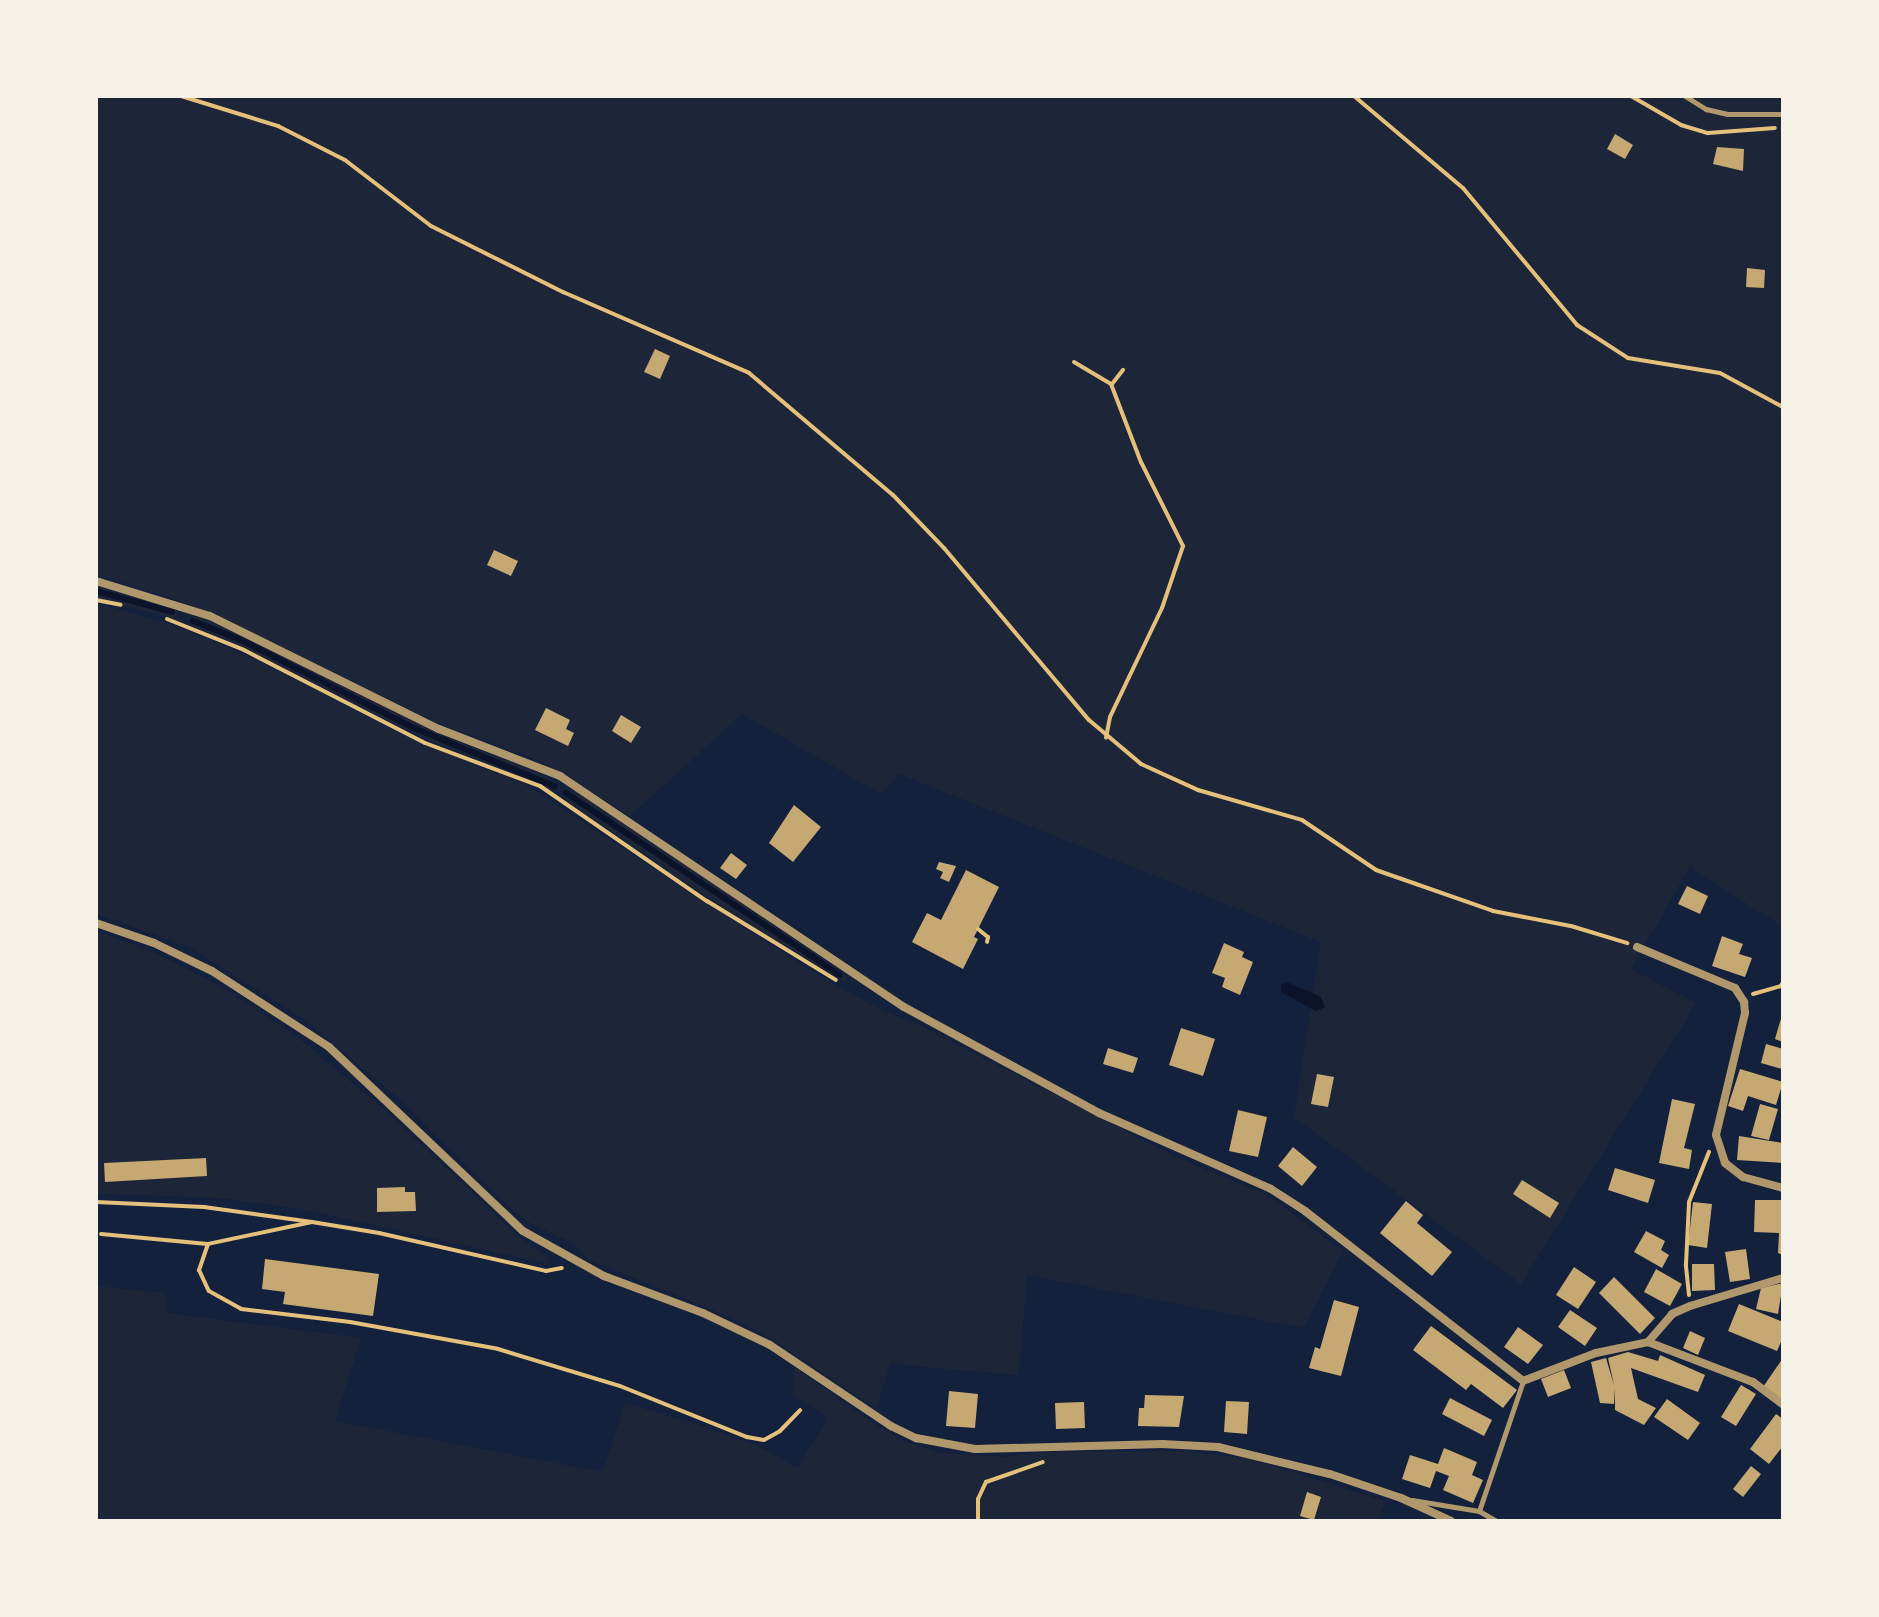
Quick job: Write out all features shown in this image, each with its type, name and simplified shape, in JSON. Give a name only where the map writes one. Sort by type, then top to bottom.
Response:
[{"type":"street","points":[[96,581],[210,616],[439,729],[560,776],[904,1007],[1099,1113],[1271,1189],[1305,1211],[1523,1381],[1596,1353],[1648,1342],[1753,1382],[1783,1405]]},
{"type":"street","points":[[96,923],[154,943],[212,971],[329,1047],[523,1231],[604,1276],[703,1313],[770,1345],[891,1426],[942,1446],[975,1449],[1162,1444],[1218,1447],[1330,1474],[1401,1498],[1451,1521]]},
{"type":"street","points":[[1637,947],[1735,988],[1744,1002],[1742,1026],[1716,1135],[1725,1163],[1743,1177],[1783,1188]]},
{"type":"street","points":[[1648,1342],[1672,1314],[1783,1278]]},
{"type":"lane","points":[[1685,96],[1706,109],[1727,114],[1783,114]]},
{"type":"lane","points":[[1479,1511],[1523,1381]]},
{"type":"lane","points":[[1401,1498],[1479,1511],[1496,1521]]},
{"type":"path","points":[[181,96],[278,126],[345,160],[431,226],[563,292],[749,373],[893,495],[944,548],[1106,738],[1170,780],[1302,820],[1376,870],[1493,911],[1571,926],[1637,947]]},
{"type":"path","points":[[1354,96],[1463,188],[1577,325],[1628,358],[1720,373],[1783,407]]},
{"type":"path","points":[[1631,96],[1681,125],[1708,133],[1783,127]]},
{"type":"path","points":[[1074,362],[1111,384],[1141,462],[1183,546],[1162,608],[1110,717],[1106,738]]},
{"type":"path","points":[[1111,384],[1123,370]]},
{"type":"path","points":[[96,600],[124,605]]},
{"type":"path","points":[[162,617],[244,650],[425,743],[540,786],[812,967],[844,984],[854,976]]},
{"type":"path","points":[[978,929],[988,937],[987,942]]},
{"type":"path","points":[[1748,995],[1781,986],[1783,982]]},
{"type":"path","points":[[1690,1306],[1686,1264],[1689,1202],[1716,1135]]},
{"type":"path","points":[[96,1202],[204,1207],[312,1222],[379,1233],[546,1271],[560,1271],[568,1257]]},
{"type":"path","points":[[101,1234],[208,1244],[312,1222]]},
{"type":"path","points":[[208,1244],[199,1270],[209,1291],[241,1309],[350,1322],[498,1349],[620,1386],[747,1437],[764,1440],[780,1431],[800,1410]]},
{"type":"path","points":[[978,1521],[978,1499],[986,1482],[1046,1461]]},
{"type":"shaded area","points":[[96,96],[1783,96],[1783,927],[1690,867],[1631,969],[1696,1003],[1521,1284],[1294,1117],[1321,942],[899,774],[881,794],[742,714],[630,816],[540,761],[438,723],[187,603],[96,575]]},
{"type":"shaded area","points":[[96,586],[175,608],[180,621],[96,598]]},
{"type":"shaded area","points":[[96,603],[184,628],[258,660],[412,739],[523,783],[810,970],[879,1009],[924,1027],[1178,1158],[1268,1195],[1343,1251],[1303,1328],[1027,1275],[1019,1375],[890,1364],[876,1409],[772,1339],[706,1307],[587,1259],[573,1243],[531,1224],[507,1205],[398,1098],[305,1020],[189,947],[96,914]]},
{"type":"shaded area","points":[[198,617],[236,631],[447,738],[543,774],[556,783],[554,788],[438,744],[391,722],[235,643],[192,626],[191,618]]},
{"type":"shaded area","points":[[576,791],[840,970],[847,977],[845,982],[729,912],[565,800],[570,792]]},
{"type":"shaded area","points":[[96,931],[154,952],[232,993],[295,1035],[386,1111],[519,1237],[549,1258],[548,1264],[302,1209],[229,1199],[96,1193]]},
{"type":"shaded area","points":[[1287,982],[1321,997],[1325,1007],[1316,1011],[1281,992],[1281,984]]},
{"type":"shaded area","points":[[96,1286],[165,1293],[168,1313],[361,1338],[335,1421],[603,1472],[625,1403],[760,1447],[798,1468],[828,1418],[792,1395],[795,1367],[871,1422],[903,1441],[939,1453],[1006,1457],[1047,1452],[1184,1451],[1250,1459],[1385,1501],[1378,1521],[96,1521]]},
{"type":"building","points":[[1615,134],[1633,145],[1625,159],[1607,149]]},
{"type":"building","points":[[1717,147],[1744,149],[1743,171],[1713,164]]},
{"type":"building","points":[[1747,268],[1765,270],[1764,288],[1746,287]]},
{"type":"building","points":[[655,349],[670,356],[660,379],[644,372]]},
{"type":"building","points":[[494,550],[518,561],[511,576],[487,565]]},
{"type":"building","points":[[546,708],[570,720],[566,729],[574,733],[568,746],[535,730]]},
{"type":"building","points":[[621,715],[641,727],[631,743],[612,731]]},
{"type":"building","points":[[794,805],[821,827],[793,862],[769,843]]},
{"type":"building","points":[[731,853],[747,865],[736,879],[720,868]]},
{"type":"building","points":[[939,862],[956,866],[949,882],[940,878],[943,872],[936,869]]},
{"type":"building","points":[[966,870],[999,887],[974,937],[978,939],[963,969],[912,942],[927,913],[941,920]]},
{"type":"building","points":[[1687,886],[1708,896],[1700,914],[1678,904]]},
{"type":"building","points":[[1722,936],[1743,944],[1739,954],[1752,958],[1745,977],[1712,966]]},
{"type":"building","points":[[1224,943],[1244,952],[1242,957],[1253,962],[1240,995],[1222,987],[1225,978],[1212,973]]},
{"type":"building","points":[[1783,1015],[1783,1042],[1775,1039]]},
{"type":"building","points":[[1181,1028],[1215,1039],[1203,1076],[1169,1065]]},
{"type":"building","points":[[1766,1044],[1783,1049],[1782,1069],[1761,1063]]},
{"type":"building","points":[[1108,1048],[1138,1058],[1133,1073],[1103,1064]]},
{"type":"building","points":[[1740,1069],[1783,1082],[1776,1105],[1748,1096],[1743,1111],[1728,1106]]},
{"type":"building","points":[[1317,1074],[1334,1077],[1328,1107],[1311,1104]]},
{"type":"building","points":[[1672,1099],[1695,1104],[1684,1148],[1692,1150],[1689,1169],[1659,1163]]},
{"type":"building","points":[[1760,1104],[1778,1109],[1769,1140],[1751,1136]]},
{"type":"building","points":[[1238,1110],[1267,1117],[1258,1157],[1229,1151]]},
{"type":"building","points":[[1739,1136],[1783,1143],[1783,1163],[1737,1160]]},
{"type":"building","points":[[1293,1147],[1317,1167],[1302,1186],[1278,1166]]},
{"type":"building","points":[[206,1158],[207,1176],[105,1182],[104,1163]]},
{"type":"building","points":[[1615,1168],[1655,1180],[1648,1203],[1608,1190]]},
{"type":"building","points":[[1522,1180],[1559,1203],[1550,1218],[1513,1194]]},
{"type":"building","points":[[405,1187],[405,1192],[415,1192],[416,1211],[377,1212],[377,1188]]},
{"type":"building","points":[[1755,1200],[1783,1200],[1783,1255],[1778,1253],[1779,1233],[1754,1232]]},
{"type":"building","points":[[1406,1201],[1423,1215],[1417,1223],[1452,1252],[1432,1276],[1380,1233]]},
{"type":"building","points":[[1693,1202],[1712,1204],[1707,1248],[1688,1245]]},
{"type":"building","points":[[1646,1231],[1665,1241],[1661,1250],[1669,1255],[1662,1268],[1634,1252]]},
{"type":"building","points":[[1746,1249],[1750,1279],[1730,1282],[1725,1252]]},
{"type":"building","points":[[265,1259],[379,1274],[373,1316],[283,1304],[285,1292],[262,1289]]},
{"type":"building","points":[[1692,1264],[1714,1264],[1715,1290],[1692,1291]]},
{"type":"building","points":[[1574,1267],[1596,1282],[1578,1309],[1556,1295]]},
{"type":"building","points":[[1656,1269],[1682,1284],[1670,1306],[1644,1292]]},
{"type":"building","points":[[1614,1277],[1655,1318],[1640,1334],[1599,1293]]},
{"type":"building","points":[[1783,1283],[1778,1314],[1756,1309],[1761,1288]]},
{"type":"building","points":[[1334,1300],[1359,1307],[1341,1376],[1309,1368],[1315,1347],[1320,1349]]},
{"type":"building","points":[[1739,1304],[1783,1322],[1783,1337],[1777,1351],[1728,1331]]},
{"type":"building","points":[[1570,1310],[1597,1328],[1585,1346],[1558,1327]]},
{"type":"building","points":[[1431,1326],[1517,1390],[1503,1408],[1471,1384],[1466,1390],[1413,1350]]},
{"type":"building","points":[[1518,1327],[1543,1345],[1528,1364],[1504,1347]]},
{"type":"building","points":[[1690,1331],[1705,1338],[1698,1355],[1683,1348]]},
{"type":"building","points":[[1628,1352],[1658,1361],[1660,1355],[1705,1375],[1698,1392],[1631,1368],[1638,1399],[1656,1408],[1644,1425],[1615,1410],[1615,1388],[1614,1404],[1600,1403],[1591,1362],[1606,1358],[1614,1385],[1608,1358]]},
{"type":"building","points":[[1783,1358],[1783,1395],[1780,1399],[1763,1387]]},
{"type":"building","points":[[1564,1370],[1571,1388],[1548,1397],[1541,1379]]},
{"type":"building","points":[[1741,1385],[1756,1394],[1736,1426],[1721,1417]]},
{"type":"building","points":[[949,1391],[978,1394],[975,1428],[946,1426]]},
{"type":"building","points":[[1145,1395],[1184,1396],[1179,1427],[1138,1426],[1139,1408],[1144,1408]]},
{"type":"building","points":[[1450,1398],[1492,1420],[1484,1436],[1442,1414]]},
{"type":"building","points":[[1667,1399],[1700,1423],[1688,1440],[1654,1417]]},
{"type":"building","points":[[1226,1401],[1249,1402],[1247,1434],[1224,1432]]},
{"type":"building","points":[[1084,1402],[1085,1428],[1056,1429],[1055,1403]]},
{"type":"building","points":[[1776,1414],[1783,1419],[1783,1446],[1769,1464],[1750,1449]]},
{"type":"building","points":[[1444,1448],[1477,1462],[1472,1475],[1483,1480],[1473,1503],[1443,1490],[1449,1476],[1436,1471],[1430,1488],[1402,1479],[1410,1455],[1438,1464]]},
{"type":"building","points":[[1751,1466],[1761,1474],[1743,1497],[1733,1489]]},
{"type":"building","points":[[1307,1492],[1321,1497],[1314,1520],[1300,1516]]},
{"type":"waterway","points":[[96,591],[172,612]]},
{"type":"waterway","points":[[193,621],[241,640],[414,728],[554,786]]},
{"type":"waterway","points":[[566,793],[840,975]]}]
